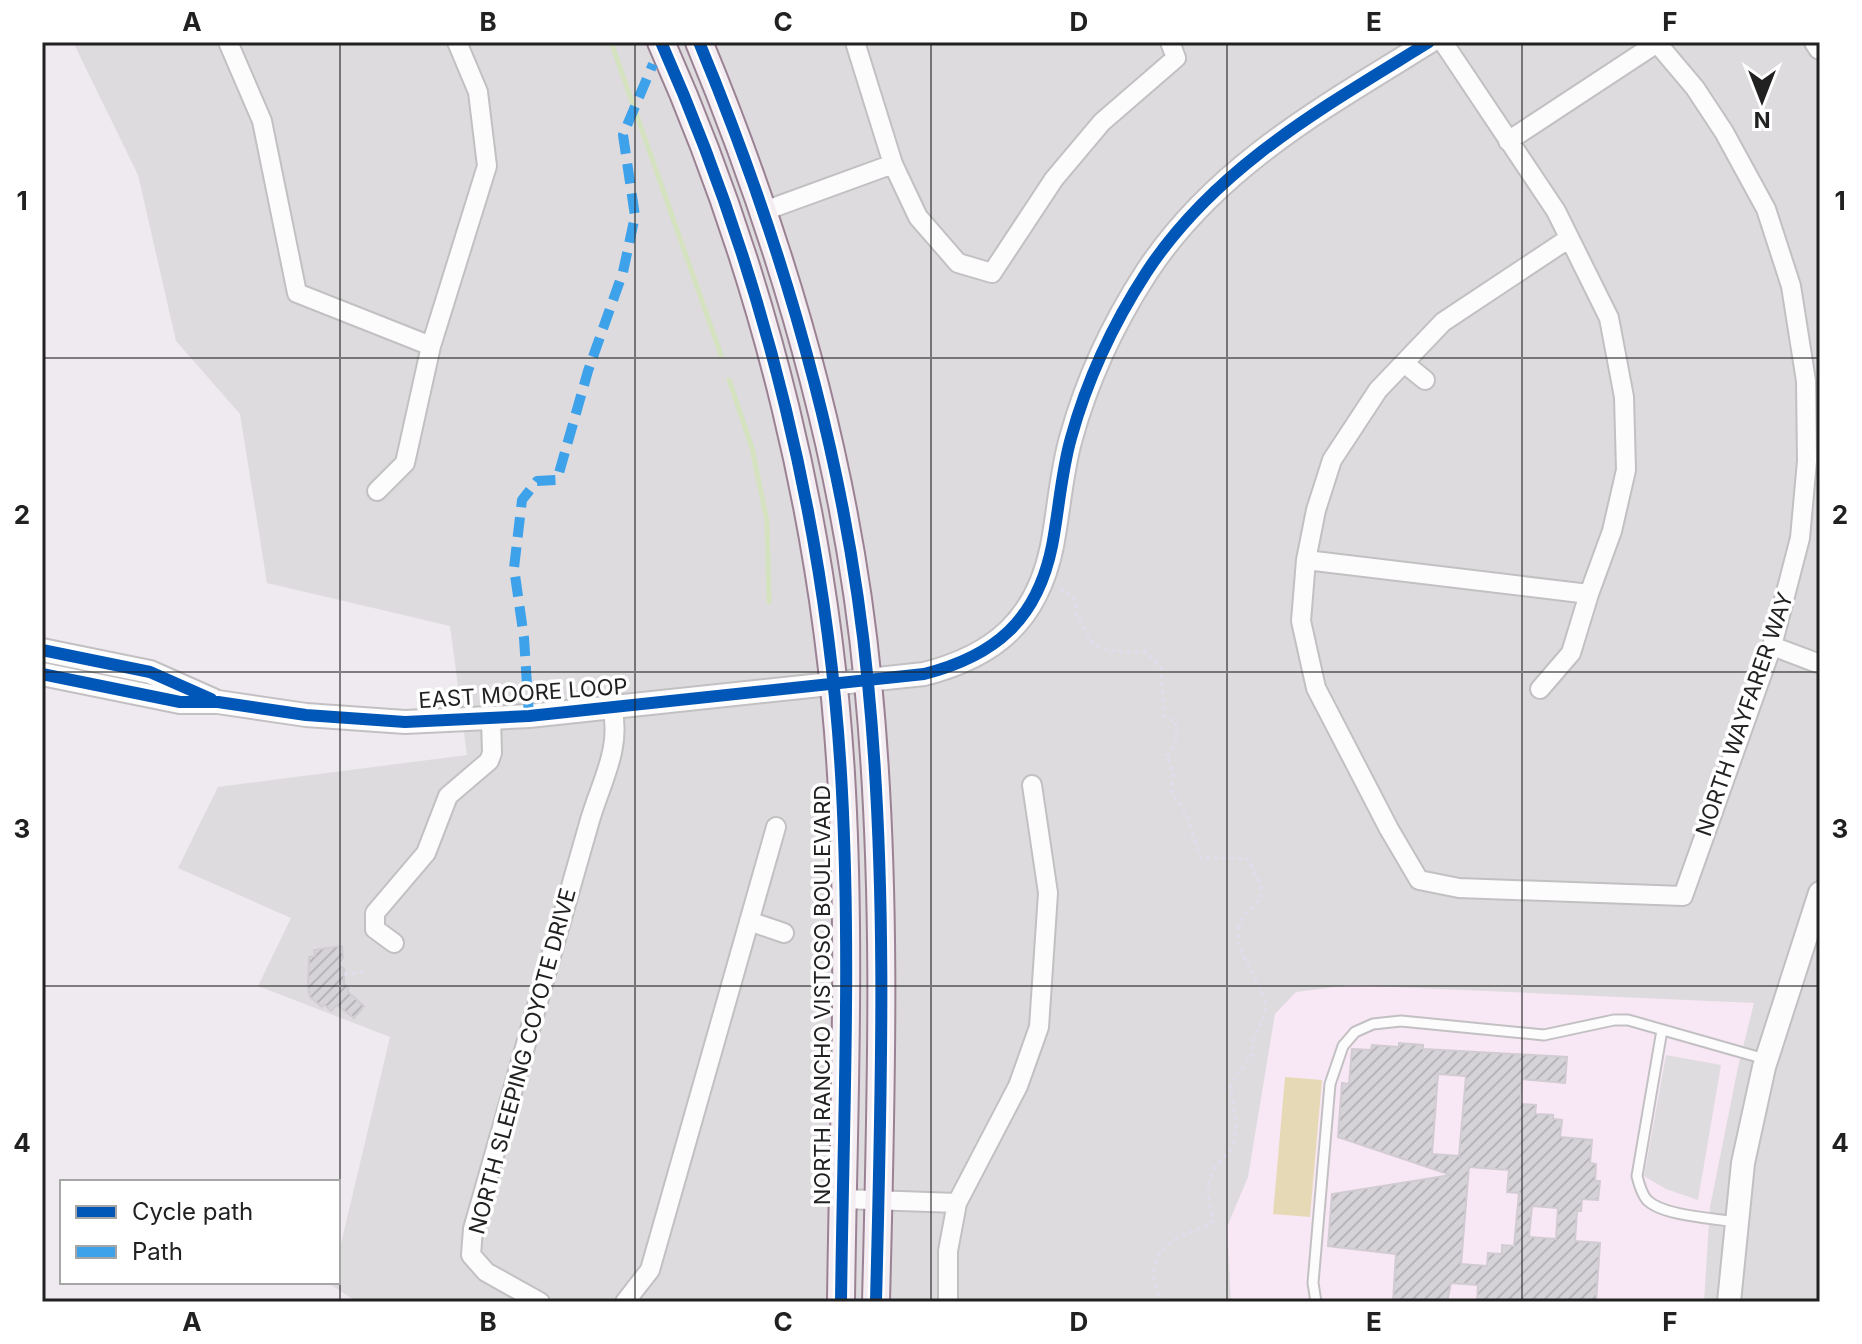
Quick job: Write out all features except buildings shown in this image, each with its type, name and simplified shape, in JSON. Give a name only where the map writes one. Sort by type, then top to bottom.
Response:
[{"type":"main road","name":"NORTH RANCHO VISTOSO BOULEVARD","points":[[661,42],[710,163],[750,280],[772,356],[816,560],[842,789],[846,909],[841,1302]]},
{"type":"main road","points":[[699,42],[784,269],[833,458],[852,562],[868,679],[878,808],[876,1302]]},
{"type":"street","points":[[228,42],[262,121],[297,293],[431,346]]},
{"type":"street","points":[[377,491],[405,463],[431,346],[487,166],[478,92],[457,42]]},
{"type":"street","points":[[855,42],[893,164],[918,217],[958,263],[992,273],[1054,179],[1102,122],[1176,58],[1170,42]]},
{"type":"street","name":"EAST MOORE LOOP","points":[[42,674],[180,702],[218,702],[357,720],[405,722],[491,719],[924,674],[973,658],[997,642],[1015,624],[1026,610],[1044,573],[1071,439],[1101,352],[1146,272],[1204,199],[1296,125],[1429,42]]},
{"type":"street","points":[[1443,42],[1556,211],[1609,318],[1624,397],[1626,470],[1612,531],[1571,653],[1540,689]]},
{"type":"street","points":[[1816,42],[1820,48]]},
{"type":"street","points":[[1508,141],[1657,43]]},
{"type":"street","name":"NORTH WAYFARER WAY","points":[[1306,560],[1301,621],[1316,688],[1419,880],[1459,888],[1683,896],[1772,646],[1800,538],[1807,461],[1806,381],[1791,286],[1766,209],[1724,132],[1695,88],[1657,43]]},
{"type":"street","points":[[764,211],[893,164]]},
{"type":"street","points":[[1568,239],[1443,322],[1378,390],[1332,460],[1316,510],[1306,560],[1589,594]]},
{"type":"street","points":[[1404,363],[1425,380]]},
{"type":"street","points":[[1772,646],[1820,664]]},
{"type":"street","name":"EAST MOORE LOOP","points":[[42,650],[80,655],[150,672],[218,702]]},
{"type":"street","name":"NORTH SLEEPING COYOTE DRIVE","points":[[540,1302],[486,1272],[471,1255],[473,1229],[599,787],[606,781],[616,724],[612,707]]},
{"type":"street","points":[[394,943],[375,929],[375,913],[426,853],[448,796],[489,761],[492,753],[491,719]]},
{"type":"street","points":[[948,1302],[948,1251],[957,1203],[1018,1086],[1039,1027],[1048,893],[1032,785]]},
{"type":"street","points":[[625,1302],[650,1270],[776,827]]},
{"type":"street","points":[[1729,1302],[1743,1163],[1767,1059],[1820,893]]},
{"type":"street","points":[[749,921],[784,933]]},
{"type":"street","points":[[843,1199],[957,1203]]},
{"type":"lane","points":[[1316,1302],[1313,1283],[1330,1084],[1343,1046],[1355,1032],[1373,1024],[1401,1021],[1544,1035],[1614,1020],[1628,1020],[1767,1059]]},
{"type":"lane","points":[[1662,1030],[1637,1176],[1639,1188],[1646,1199],[1660,1209],[1736,1222]]},
{"type":"path","points":[[1060,588],[1076,601],[1076,614],[1094,646],[1115,651],[1147,652],[1161,668],[1164,717],[1176,722],[1177,742],[1166,755],[1174,773],[1171,790],[1186,815],[1201,858],[1248,859],[1262,897],[1241,921],[1239,946],[1264,1000],[1266,1012],[1254,1033],[1254,1053],[1230,1083],[1235,1129],[1233,1144],[1225,1159],[1214,1168],[1208,1188],[1208,1203],[1214,1220],[1206,1228],[1174,1239],[1162,1251],[1154,1269],[1157,1293],[1164,1302]]},
{"type":"path","points":[[344,974],[369,972]]},
{"type":"shaded area","points":[[73,42],[1820,42],[1820,1302],[357,1302],[331,1285],[340,1284],[340,1248],[390,1037],[258,986],[291,918],[178,868],[218,787],[467,755],[450,626],[267,583],[240,414],[176,341],[138,175]]},
{"type":"shaded area","points":[[1350,985],[1754,1003],[1710,1207],[1704,1302],[1231,1302],[1227,1227],[1248,1177],[1275,1014],[1296,992]]},
{"type":"shaded area","points":[[1666,1055],[1721,1065],[1698,1200],[1666,1189],[1644,1176]]},
{"type":"shaded area","points":[[1285,1077],[1322,1080],[1310,1217],[1273,1214]]},
{"type":"waterway","points":[[611,42],[721,355]]},
{"type":"waterway","points":[[729,380],[752,448],[767,521],[769,602]]},
{"type":"marked path","points":[[529,716],[524,638],[514,568],[522,500],[537,481],[557,480],[588,371],[623,272],[635,216],[623,135],[653,64]]},
{"type":"cycle path","points":[[661,42],[698,131],[761,314],[786,408],[823,599],[835,696],[845,855],[841,1302]]},
{"type":"cycle path","points":[[699,42],[758,197],[808,356],[845,518],[858,600],[874,760],[881,915],[876,1302]]},
{"type":"cycle path","points":[[42,674],[180,702],[218,702],[306,715],[405,722],[529,716],[924,674],[972,657],[1009,631],[1036,595],[1052,546],[1062,478],[1085,395],[1123,312],[1174,235],[1238,170],[1274,142],[1429,42]]},
{"type":"cycle path","points":[[42,650],[150,672],[211,699]]}]
